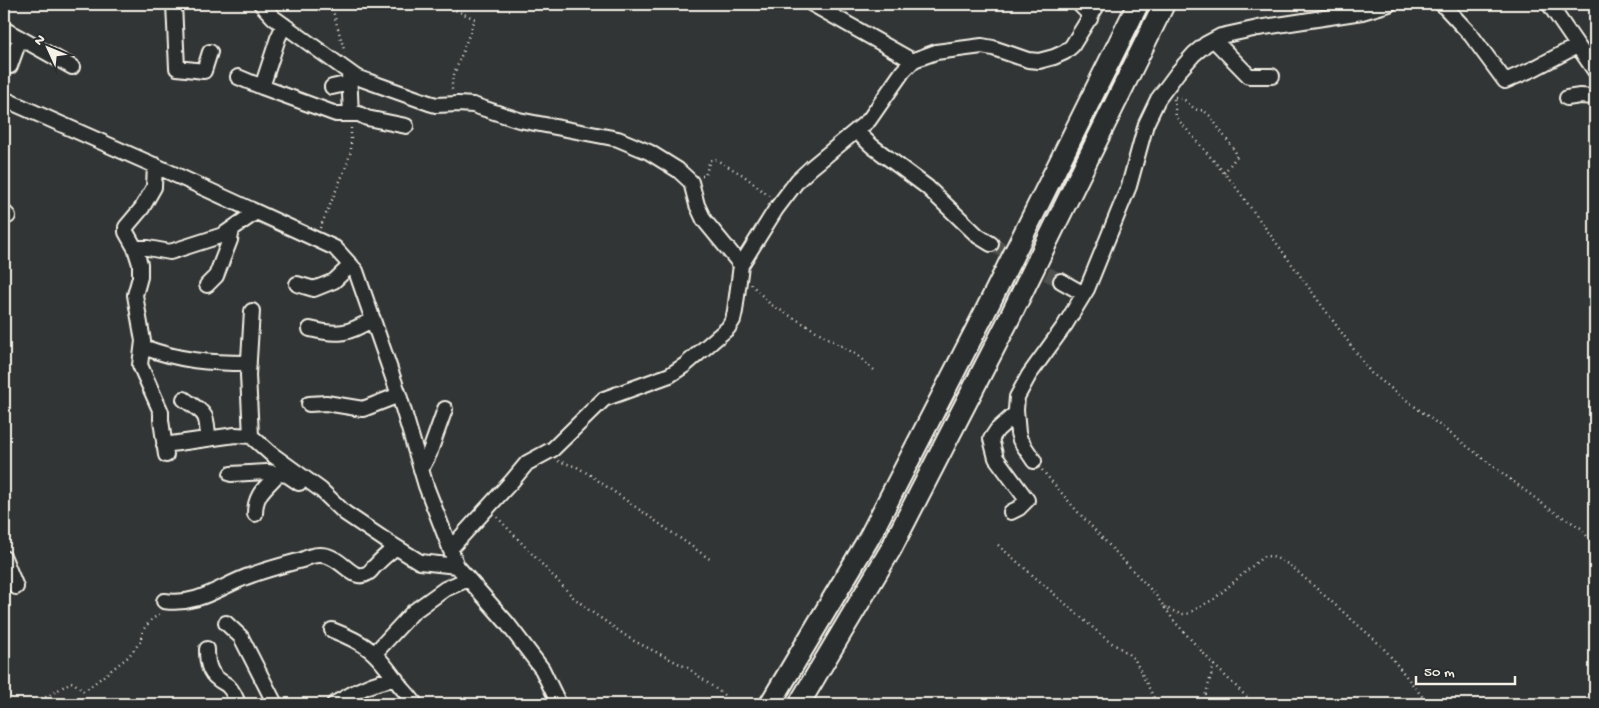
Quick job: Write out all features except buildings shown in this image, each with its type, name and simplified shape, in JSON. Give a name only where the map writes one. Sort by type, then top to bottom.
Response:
[{"type":"highway","points":[[770,704],[869,538],[985,312],[1138,4]]},
{"type":"highway","points":[[799,704],[891,550],[1007,323],[1164,4]]},
{"type":"street","points":[[174,4],[177,68],[204,71],[210,52]]},
{"type":"street","points":[[261,4],[274,18],[351,77],[419,101],[436,105],[474,105],[519,120],[618,139],[664,160],[691,182],[700,214],[740,271]]},
{"type":"street","points":[[812,4],[912,61]]},
{"type":"street","points":[[1079,4],[1087,12],[1090,19]]},
{"type":"street","points":[[450,549],[527,463],[558,446],[604,399],[670,375],[728,328],[733,320],[740,271],[780,205],[798,180],[812,166],[869,120],[912,61],[936,52],[982,46],[1028,60],[1039,61],[1049,59],[1060,55],[1072,46],[1098,4]]},
{"type":"street","points":[[1034,461],[1020,438],[1016,413],[1017,397],[1024,383],[1065,325],[1084,294],[1129,186],[1146,124],[1158,99],[1194,54],[1221,36],[1362,12],[1389,4]]},
{"type":"street","points":[[1442,4],[1471,35],[1505,81],[1577,46]]},
{"type":"street","points":[[1549,4],[1595,71]]},
{"type":"street","points":[[262,87],[284,25]]},
{"type":"street","points":[[4,29],[72,67]]},
{"type":"street","points":[[10,66],[20,38]]},
{"type":"street","points":[[1214,40],[1249,76],[1272,76]]},
{"type":"street","points":[[238,77],[332,113],[359,114],[366,118],[406,126]]},
{"type":"street","points":[[332,87],[351,77]]},
{"type":"street","points":[[351,77],[351,114]]},
{"type":"street","points":[[1567,98],[1580,96],[1595,97]]},
{"type":"street","points":[[4,99],[336,248],[356,271],[400,395],[426,486],[457,566],[507,623],[542,669],[560,704]]},
{"type":"street","points":[[856,131],[878,151],[926,187],[978,236],[991,244]]},
{"type":"street","points":[[154,165],[156,182],[151,194],[126,228],[127,237],[134,248],[140,264],[135,295],[142,331],[140,365],[158,404],[165,450],[208,439],[235,435],[251,436],[270,453],[321,490],[342,510],[396,548],[420,562],[457,566]]},
{"type":"street","points":[[134,248],[148,248],[170,252],[223,235],[256,212]]},
{"type":"street","points":[[207,285],[216,276],[230,240],[232,229]]},
{"type":"street","points":[[297,284],[314,290],[334,281],[351,265]]},
{"type":"street","points":[[1061,282],[1084,294]]},
{"type":"street","points":[[251,436],[249,363],[252,311]]},
{"type":"street","points":[[310,330],[332,334],[338,333],[352,330],[373,319]]},
{"type":"street","points":[[142,347],[179,359],[197,362],[249,363]]},
{"type":"street","points":[[309,404],[326,403],[363,409],[400,395]]},
{"type":"street","points":[[184,399],[203,413],[207,419],[208,439]]},
{"type":"street","points":[[422,469],[445,410]]},
{"type":"street","points":[[1011,512],[1019,508],[1027,500],[1001,466],[994,454],[991,439],[1016,413]]},
{"type":"street","points":[[1002,426],[1015,437],[1020,438]]},
{"type":"street","points":[[231,474],[267,472],[287,475],[329,507],[342,510]]},
{"type":"street","points":[[255,514],[255,505],[261,491],[278,474]]},
{"type":"street","points":[[168,602],[184,603],[244,578],[320,554],[334,557],[343,567],[361,576],[368,574],[396,548]]},
{"type":"street","points":[[4,558],[16,587]]},
{"type":"street","points":[[375,653],[418,608],[445,589],[468,579]]},
{"type":"street","points":[[226,623],[241,637],[275,704]]},
{"type":"street","points":[[332,630],[365,645],[375,653],[415,704]]},
{"type":"street","points":[[207,650],[207,661],[212,673],[228,686],[238,704]]},
{"type":"street","points":[[334,704],[362,688],[396,679]]},
{"type":"path","points":[[331,4],[351,77]]},
{"type":"path","points":[[442,4],[475,19],[452,80],[453,104]]},
{"type":"path","points":[[1172,81],[1176,117],[1224,173],[1371,373],[1548,508],[1581,528],[1589,539],[1595,560]]},
{"type":"path","points":[[1174,97],[1184,98],[1194,109],[1198,111],[1203,110],[1210,116],[1235,151],[1237,156],[1224,173]]},
{"type":"path","points":[[314,238],[346,167],[351,151],[351,114]]},
{"type":"path","points":[[691,182],[696,177],[705,176],[710,160],[715,159],[742,175],[780,205]]},
{"type":"path","points":[[740,271],[763,298],[775,307],[857,355],[874,370]]},
{"type":"path","points":[[540,455],[576,467],[590,475],[711,560]]},
{"type":"path","points":[[1034,461],[1077,511],[1154,594],[1175,622],[1214,665],[1254,704]]},
{"type":"path","points":[[486,510],[507,525],[573,597],[589,610],[632,640],[688,668],[724,695]]},
{"type":"path","points":[[998,544],[1107,640],[1126,652],[1134,660],[1157,704]]},
{"type":"path","points":[[1164,607],[1180,614],[1187,614],[1214,599],[1264,556],[1272,556],[1291,566],[1375,640],[1387,652],[1428,704]]},
{"type":"path","points":[[32,704],[71,682],[74,682],[83,690],[87,689],[128,657],[140,642],[143,630],[152,619],[169,610],[168,602]]},
{"type":"path","points":[[1203,704],[1214,665]]},
{"type":"tunnel","points":[[991,244],[1061,281]]}]
